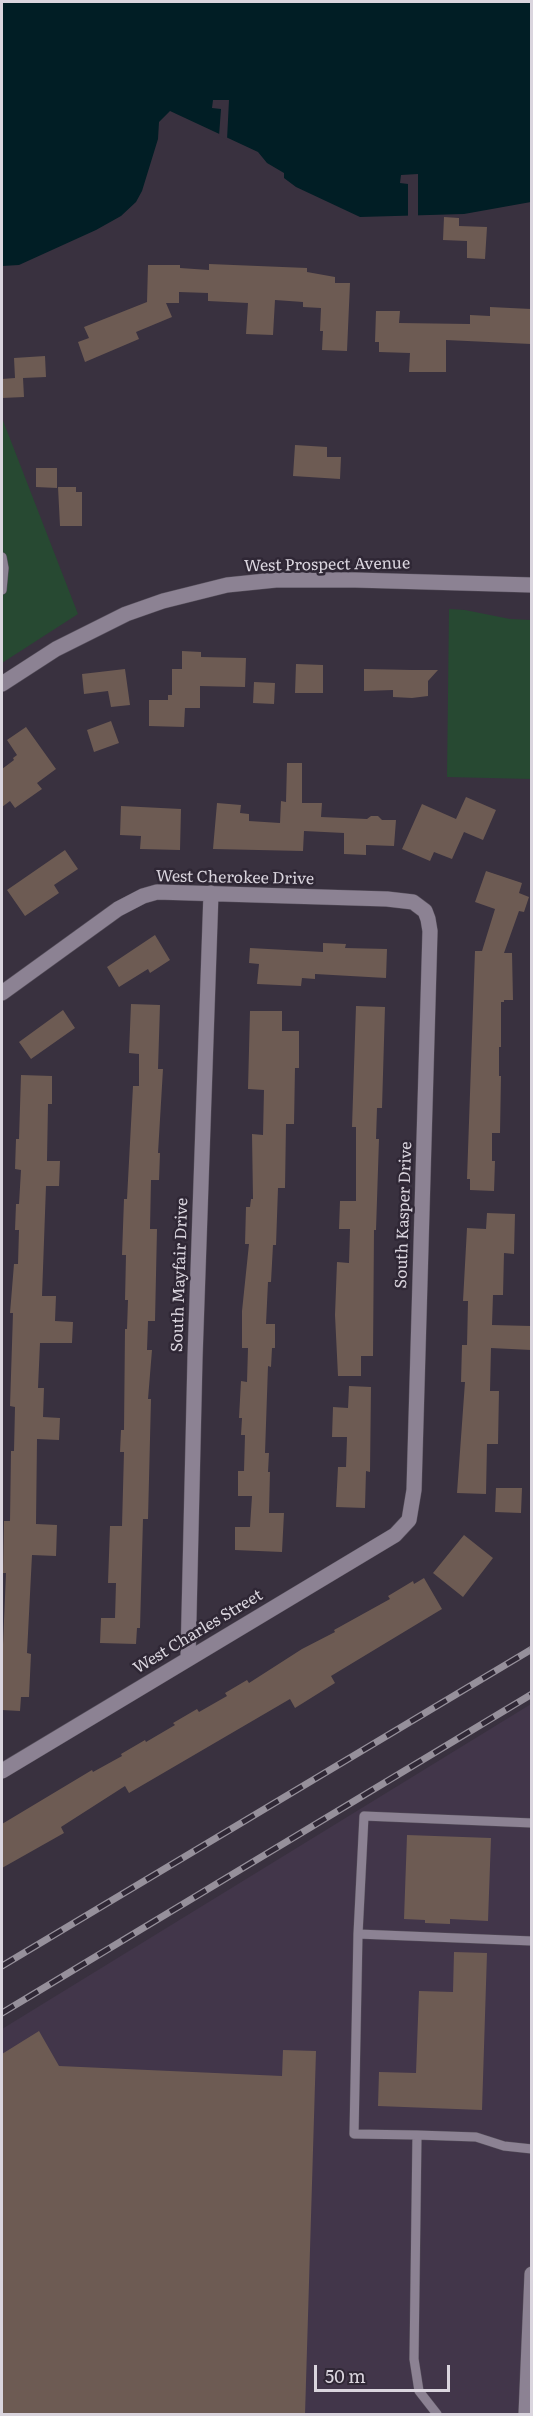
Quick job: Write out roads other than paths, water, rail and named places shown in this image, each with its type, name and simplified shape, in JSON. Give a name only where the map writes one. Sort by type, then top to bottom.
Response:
[{"type":"street","name":"West Prospect Avenue","points":[[2,684],[56,649],[126,614],[172,598],[226,585],[276,580],[531,585]]},
{"type":"street","name":"West Cherokee Drive","points":[[2,993],[118,909],[143,896],[157,892],[387,899],[413,903],[425,911]]},
{"type":"street","name":"South Mayfair Drive","points":[[188,1659],[195,1358],[211,893]]},
{"type":"street","name":"South Kasper Drive","points":[[409,1520],[414,1490],[430,931],[425,911]]},
{"type":"street","name":"West Charles Street","points":[[2,1771],[395,1535],[409,1520]]},
{"type":"street","points":[[526,2415],[531,2274]]},
{"type":"lane","points":[[2,557],[4,568],[2,590]]},
{"type":"lane","points":[[531,1823],[364,1816],[358,1934],[354,2133],[476,2137],[504,2146],[531,2149]]},
{"type":"lane","points":[[358,1934],[531,1941]]},
{"type":"lane","points":[[417,2135],[414,2360],[419,2391],[437,2415]]},
{"type":"railway","points":[[2,1966],[532,1649]]},
{"type":"railway","points":[[2,2013],[532,1694]]}]
